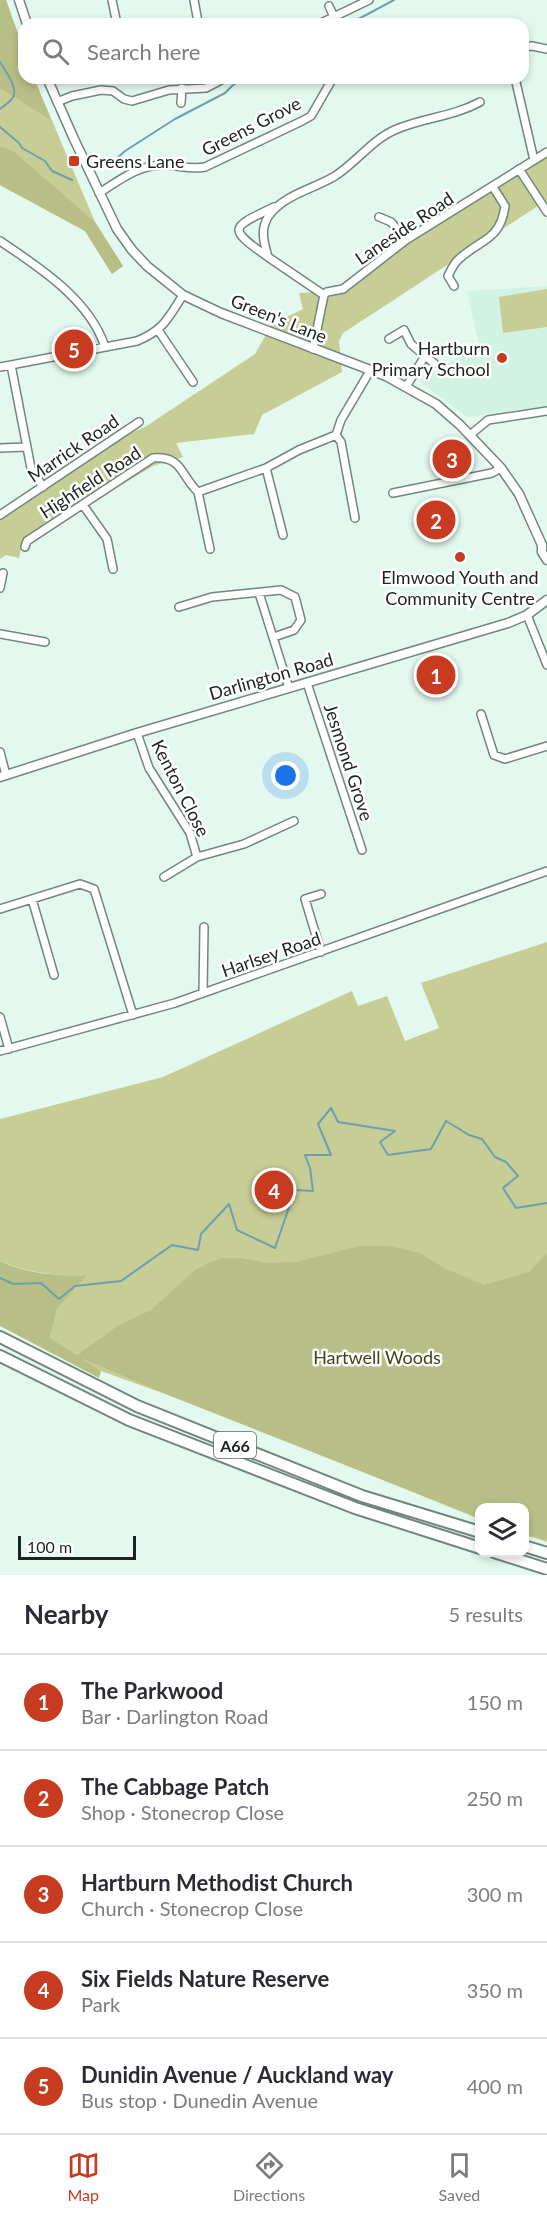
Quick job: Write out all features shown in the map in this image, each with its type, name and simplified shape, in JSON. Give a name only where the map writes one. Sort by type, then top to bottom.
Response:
[{"type":"highway","name":"A66","points":[[0,1337],[148,1410],[362,1496],[475,1530]]},
{"type":"highway","name":"A66","points":[[0,1356],[129,1420],[354,1508],[475,1546]]},
{"type":"highway","points":[[529,1547],[547,1553]]},
{"type":"highway","points":[[510,1557],[547,1569]]},
{"type":"street","points":[[19,0],[25,18]]},
{"type":"street","points":[[112,0],[116,18]]},
{"type":"street","points":[[194,0],[197,18]]},
{"type":"street","points":[[329,6],[334,17],[369,0]]},
{"type":"street","points":[[529,46],[547,49]]},
{"type":"street","name":"Green's Lane","points":[[50,84],[117,229],[147,266],[183,294],[220,312],[370,371],[436,404],[501,468],[519,494],[544,547],[542,552],[547,560]]},
{"type":"street","points":[[57,102],[72,96],[101,90],[132,100],[169,90],[206,88],[214,84]]},
{"type":"street","name":"Greens Grove","points":[[99,193],[130,172],[142,168],[162,165],[192,170],[205,167],[300,117],[310,116],[329,84]]},
{"type":"street","points":[[516,84],[534,160]]},
{"type":"street","points":[[181,103],[182,88]]},
{"type":"street","points":[[313,349],[324,295],[241,238],[240,226],[244,221],[334,176],[396,129],[452,115],[480,102]]},
{"type":"street","name":"Laneside Road","points":[[324,295],[327,292],[343,289],[406,240],[547,152]]},
{"type":"street","points":[[519,169],[546,207]]},
{"type":"street","points":[[448,276],[457,260],[499,228],[505,206],[493,187]]},
{"type":"street","points":[[268,257],[263,231],[267,219],[276,206]]},
{"type":"street","points":[[379,217],[391,222],[406,240]]},
{"type":"street","points":[[0,241],[30,261],[75,300],[101,333],[105,347]]},
{"type":"street","points":[[440,274],[448,276],[454,286]]},
{"type":"street","points":[[0,367],[137,341],[158,330],[170,316],[183,294]]},
{"type":"street","points":[[158,330],[193,382]]},
{"type":"street","points":[[389,339],[404,330],[411,344],[434,363]]},
{"type":"street","points":[[406,387],[425,356]]},
{"type":"street","points":[[11,365],[31,468],[43,487]]},
{"type":"street","points":[[210,549],[198,492],[266,468],[299,450],[336,435],[341,420],[370,371]]},
{"type":"street","points":[[470,435],[488,420],[547,411]]},
{"type":"street","name":"Marrick Road","points":[[0,515],[136,426]]},
{"type":"street","points":[[336,435],[341,442],[355,518]]},
{"type":"street","points":[[0,448],[26,447]]},
{"type":"street","name":"Highfield Road","points":[[25,547],[27,541],[153,459],[166,458],[178,465],[198,492]]},
{"type":"street","points":[[266,468],[283,535]]},
{"type":"street","points":[[393,493],[492,473],[501,468]]},
{"type":"street","points":[[83,505],[107,539],[112,569]]},
{"type":"street","points":[[0,588],[3,573]]},
{"type":"street","points":[[179,607],[212,597],[281,590],[295,597],[301,620],[294,630],[274,637]]},
{"type":"street","points":[[260,593],[289,688]]},
{"type":"street","name":"Darlington Road","points":[[3,776],[137,733],[497,627],[527,615],[547,600]]},
{"type":"street","points":[[527,615],[547,664]]},
{"type":"street","points":[[0,634],[45,642]]},
{"type":"street","name":"Jesmond Grove","points":[[307,683],[362,850]]},
{"type":"street","points":[[482,714],[494,755],[505,759],[547,746]]},
{"type":"street","name":"Kenton Close","points":[[137,733],[149,768],[190,833],[197,857]]},
{"type":"street","points":[[0,752],[3,776]]},
{"type":"street","name":"Kenton Close","points":[[164,878],[197,857],[244,844],[294,821]]},
{"type":"street","name":"Harlsey Road","points":[[0,1052],[203,993],[547,871]]},
{"type":"street","points":[[0,909],[80,884],[94,889],[133,1015]]},
{"type":"street","points":[[321,894],[305,899],[321,952]]},
{"type":"street","points":[[32,899],[54,975]]},
{"type":"street","points":[[203,993],[204,927]]},
{"type":"street","points":[[0,1017],[9,1049]]},
{"type":"shaded area","name":"Hartburn Primary School","points":[[547,286],[547,406],[467,417],[419,381],[479,345],[467,291]]},
{"type":"green space","points":[[0,0],[6,0],[18,34],[18,84],[37,84],[95,222],[123,266],[112,274],[85,231],[0,185]]},
{"type":"green space","points":[[0,0],[6,0],[18,34],[18,84],[36,84],[51,120],[0,88]]},
{"type":"green space","points":[[0,146],[13,151],[95,222],[123,266],[112,274],[85,231],[0,185]]},
{"type":"green space","points":[[547,156],[547,200],[343,333],[339,341],[342,372],[262,415],[254,434],[176,443],[183,457],[153,466],[22,544],[19,558],[6,555],[0,559],[0,517],[128,434],[145,427],[255,354],[272,324],[303,309],[299,293],[336,291],[408,240]]},
{"type":"green space","points":[[547,289],[547,327],[503,333],[499,297]]},
{"type":"green space","points":[[547,942],[547,1542],[529,1536],[529,1503],[475,1503],[475,1517],[210,1410],[101,1371],[50,1338],[57,1309],[86,1275],[42,1273],[0,1261],[0,1119],[163,1077],[352,991],[358,1006],[387,996],[405,1041],[439,1028],[421,983]]},
{"type":"green space","name":"Hartwell Woods","points":[[360,1246],[390,1246],[420,1253],[444,1268],[484,1285],[529,1272],[547,1253],[547,1540],[529,1535],[529,1503],[475,1503],[475,1516],[168,1395],[81,1358],[101,1371],[99,1378],[0,1326],[0,1261],[21,1269],[42,1273],[87,1275],[57,1309],[50,1338],[77,1355],[119,1325],[151,1310],[195,1270],[209,1263],[223,1258],[240,1258],[267,1263],[296,1262]]},
{"type":"waterway","points":[[360,18],[394,0]]},
{"type":"waterway","points":[[0,62],[14,90],[12,99],[0,109]]},
{"type":"waterway","points":[[114,161],[125,151],[175,119],[225,93],[235,84]]},
{"type":"waterway","points":[[0,127],[22,148],[45,161],[52,171],[72,180]]},
{"type":"waterway","points":[[0,1278],[13,1284],[41,1283],[59,1299],[75,1286],[121,1281],[172,1245],[198,1250],[201,1234],[229,1204],[237,1230],[275,1248],[295,1190],[313,1191],[310,1168],[305,1155],[331,1155],[318,1124],[331,1108],[338,1122],[395,1131],[380,1142],[388,1155],[431,1149],[446,1121],[469,1135],[482,1139],[495,1157],[506,1162],[518,1176],[503,1188],[516,1208],[547,1203]]},
{"type":"place","name":"Greens Lane","points":[[74,161]]},
{"type":"place","name":"Dunidin Avenue / Auckland way","points":[[74,349]]},
{"type":"place","name":"Hartburn Primary School","points":[[502,358]]},
{"type":"place","name":"Hartburn Methodist Church","points":[[452,459]]},
{"type":"place","name":"The Cabbage Patch","points":[[436,520]]},
{"type":"place","name":"Elmwood Youth and Community Centre","points":[[460,557]]},
{"type":"place","name":"The Parkwood","points":[[436,675]]},
{"type":"place","name":"Six Fields Nature Reserve","points":[[274,1190]]}]
